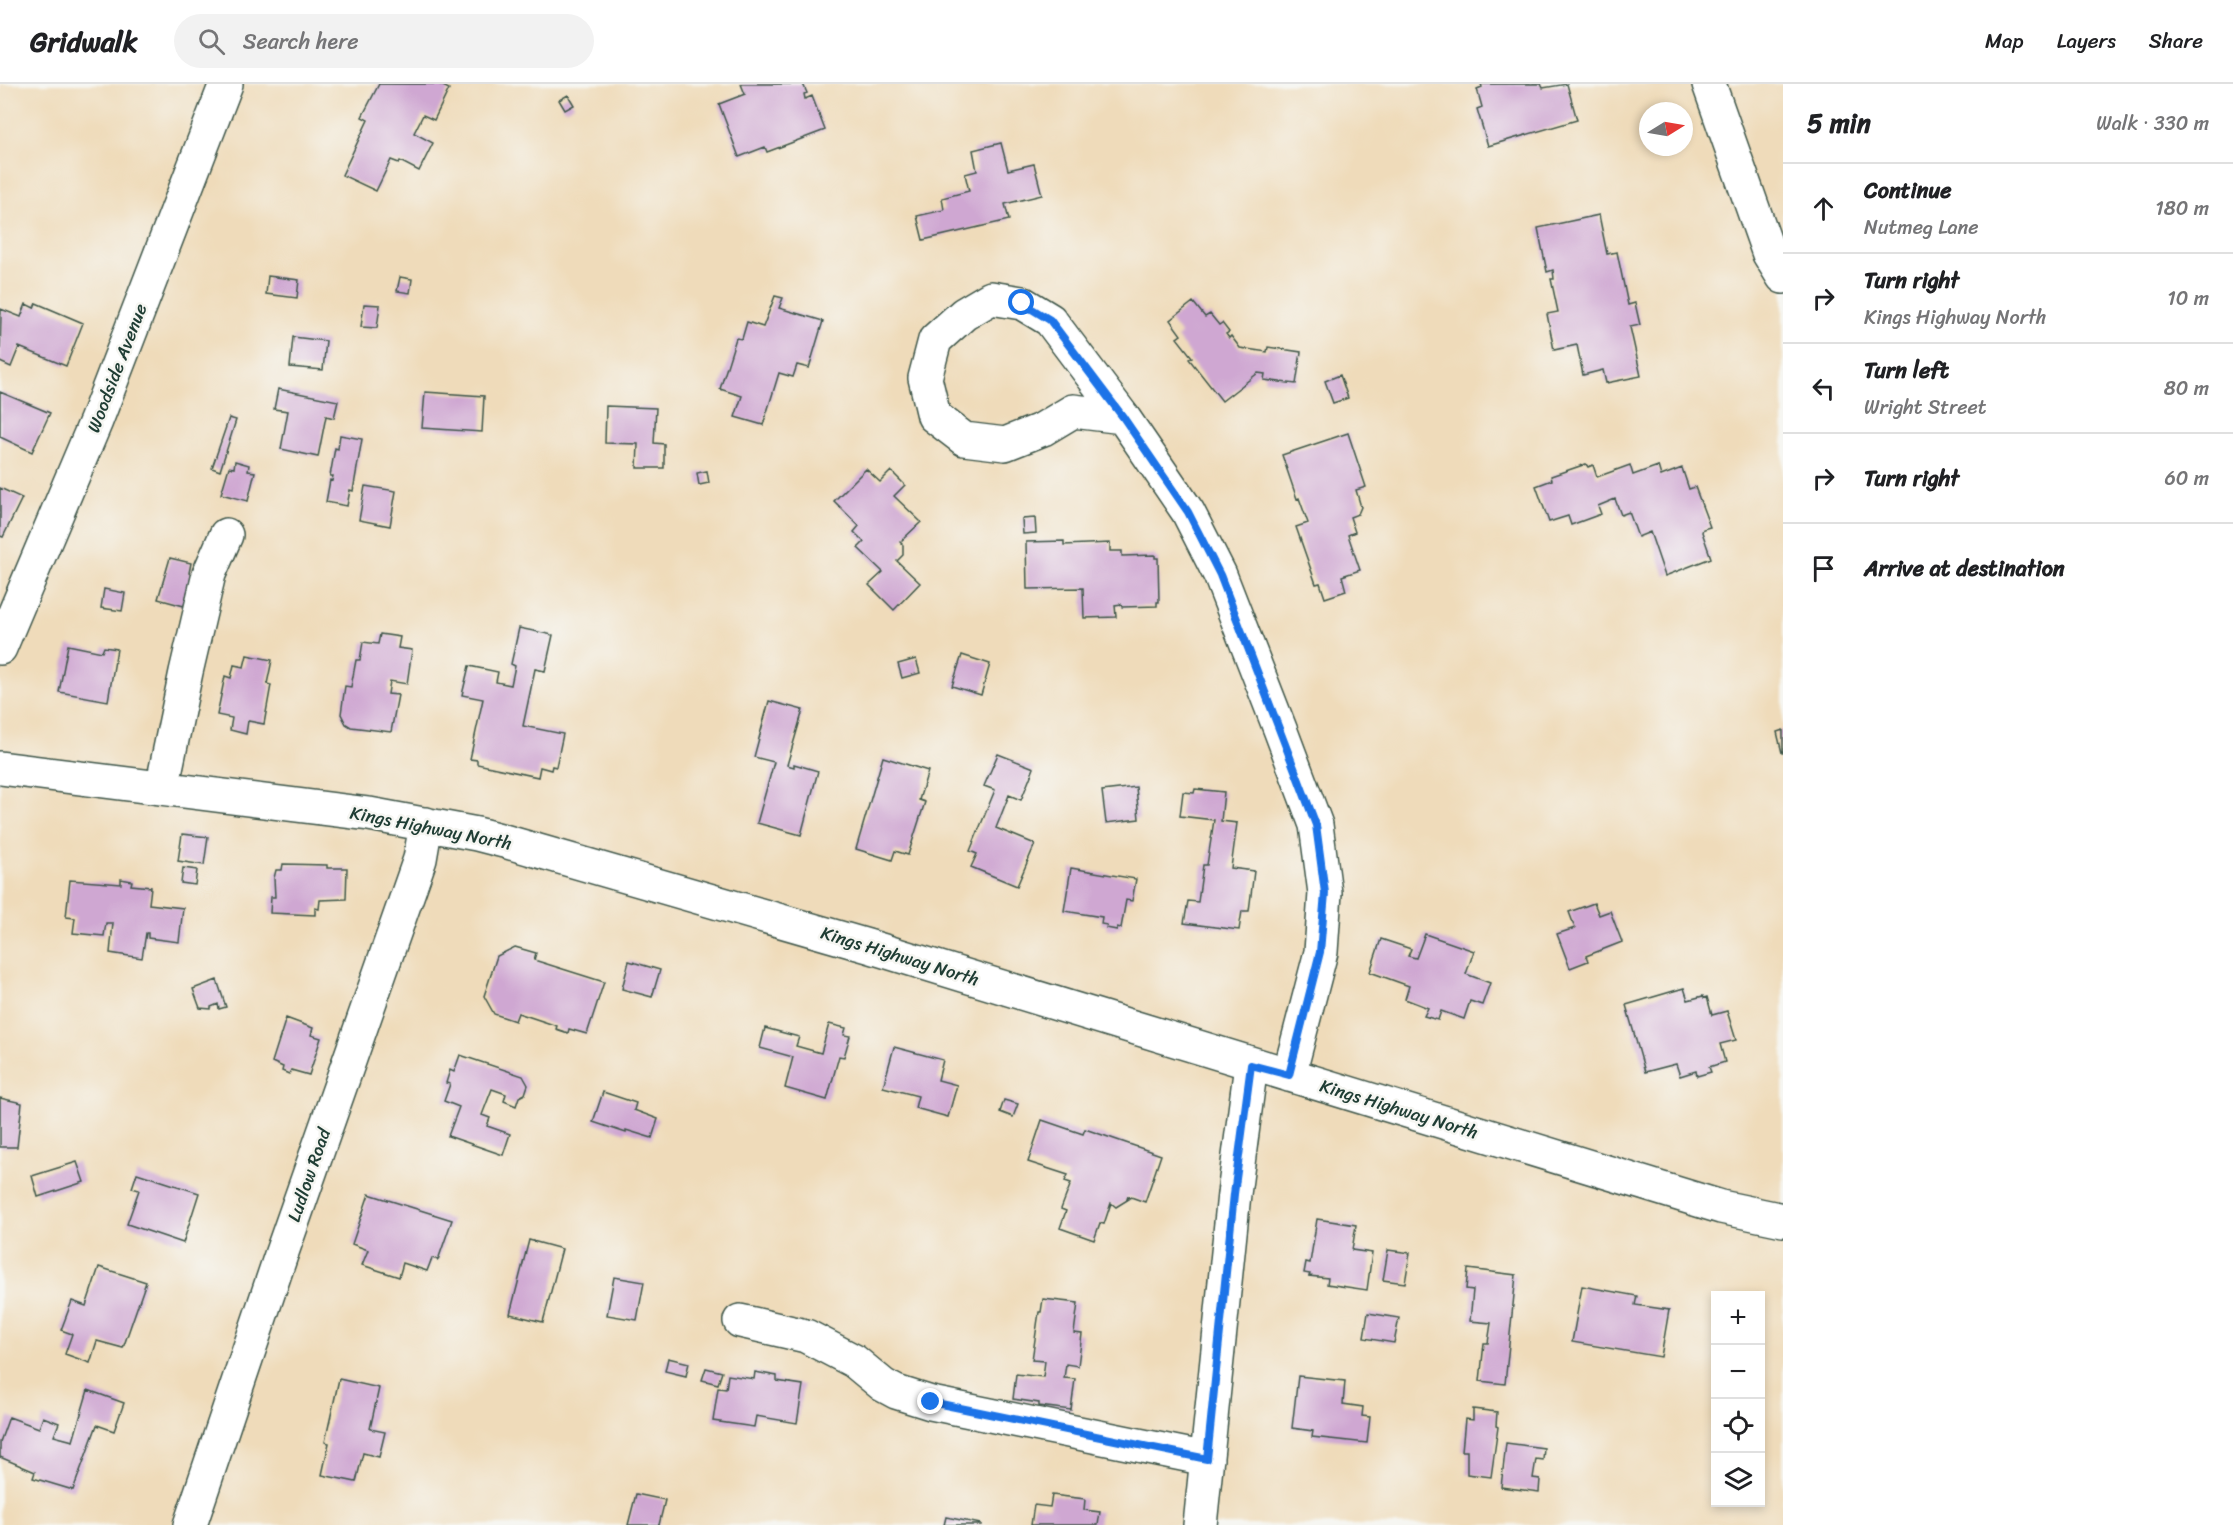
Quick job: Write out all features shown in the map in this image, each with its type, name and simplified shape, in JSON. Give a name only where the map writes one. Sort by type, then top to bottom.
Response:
[{"type":"street","name":"Woodside Avenue","points":[[0,648],[96,421],[226,84]]},
{"type":"street","points":[[1713,96],[1769,254],[1783,277]]},
{"type":"street","points":[[1123,417],[1073,411],[1043,429],[1005,444],[963,439],[934,416],[925,378],[934,340],[964,314],[991,298],[1022,303],[1050,320],[1123,417],[1188,512],[1220,575],[1316,825],[1325,893],[1320,952],[1289,1075]]},
{"type":"street","points":[[162,788],[209,574],[226,535]]},
{"type":"street","name":"Kings Highway North","points":[[0,768],[358,813],[426,824],[504,841],[728,904],[1721,1207],[1783,1220]]},
{"type":"street","name":"Ludlow Road","points":[[190,1525],[281,1255],[420,859],[426,824]]},
{"type":"street","points":[[1200,1525],[1234,1194],[1251,1065]]},
{"type":"street","points":[[740,1321],[806,1336],[855,1361],[883,1385],[914,1397],[1207,1459]]},
{"type":"building","points":[[379,84],[439,84],[449,89],[434,120],[423,115],[414,133],[433,143],[419,171],[400,161],[399,163],[391,160],[376,191],[342,175],[368,120],[362,117]]},
{"type":"building","points":[[741,84],[803,84],[807,93],[804,94],[805,99],[812,96],[825,130],[767,152],[765,147],[739,157],[719,104],[745,94]]},
{"type":"building","points":[[1481,84],[1541,84],[1543,88],[1567,84],[1577,120],[1488,146],[1477,109],[1482,107],[1477,89],[1482,87]]},
{"type":"building","points":[[568,95],[574,105],[565,110],[559,100]]},
{"type":"building","points":[[1001,143],[1008,170],[1034,164],[1042,195],[1005,204],[1009,220],[923,240],[917,216],[944,210],[942,198],[969,191],[965,174],[977,171],[973,150]]},
{"type":"building","points":[[1599,215],[1607,254],[1617,252],[1628,305],[1635,303],[1640,325],[1630,327],[1641,376],[1606,383],[1603,370],[1583,375],[1577,345],[1554,350],[1547,314],[1558,312],[1551,279],[1554,279],[1553,270],[1547,272],[1538,228]]},
{"type":"building","points":[[268,276],[299,280],[297,298],[266,294]]},
{"type":"building","points":[[400,277],[412,279],[410,293],[397,291]]},
{"type":"building","points":[[775,296],[783,298],[779,308],[823,321],[809,368],[797,365],[793,377],[779,373],[763,425],[735,417],[742,396],[720,389],[736,338],[742,339],[747,322],[763,327]]},
{"type":"building","points":[[1193,302],[1205,317],[1210,314],[1219,325],[1222,323],[1229,332],[1226,334],[1229,338],[1231,336],[1240,348],[1267,352],[1268,347],[1301,352],[1296,384],[1264,380],[1265,374],[1258,373],[1222,401],[1189,359],[1192,357],[1177,338],[1181,335],[1170,320]]},
{"type":"building","points":[[36,303],[83,323],[66,366],[19,347],[11,367],[0,362],[1,309],[21,317],[26,304],[34,308]]},
{"type":"building","points":[[364,304],[380,305],[377,328],[361,327]]},
{"type":"building","points":[[293,337],[326,341],[323,370],[290,367]]},
{"type":"building","points":[[1340,375],[1348,398],[1333,403],[1325,381]]},
{"type":"building","points":[[278,389],[338,401],[334,418],[326,416],[318,457],[281,449],[288,411],[274,409]]},
{"type":"building","points":[[0,392],[50,413],[32,452],[0,437]]},
{"type":"building","points":[[425,392],[484,396],[482,432],[422,428]]},
{"type":"building","points":[[606,406],[656,408],[654,443],[664,444],[664,468],[637,468],[638,444],[605,443]]},
{"type":"building","points":[[229,418],[236,420],[220,471],[212,468]]},
{"type":"building","points":[[1348,433],[1366,487],[1356,490],[1361,507],[1358,514],[1350,517],[1355,532],[1348,535],[1360,570],[1342,576],[1346,591],[1325,598],[1320,583],[1316,584],[1296,527],[1308,523],[1282,455]]},
{"type":"building","points":[[340,435],[362,439],[353,491],[350,490],[347,506],[326,502],[330,480],[332,481],[333,476],[330,476],[335,448],[338,449]]},
{"type":"building","points":[[235,461],[249,465],[248,471],[255,472],[248,501],[221,494],[229,467],[234,468]]},
{"type":"building","points":[[1586,464],[1588,467],[1593,465],[1597,477],[1630,465],[1633,475],[1658,466],[1661,476],[1682,468],[1689,489],[1695,487],[1710,527],[1703,529],[1702,532],[1711,558],[1665,576],[1650,532],[1638,537],[1629,512],[1621,515],[1615,499],[1598,506],[1601,514],[1571,525],[1568,516],[1549,522],[1536,486],[1552,480],[1551,476]]},
{"type":"building","points":[[866,469],[880,482],[891,471],[905,485],[894,496],[921,522],[900,542],[903,545],[903,555],[897,561],[920,583],[894,610],[869,585],[883,572],[858,548],[864,542],[854,532],[859,526],[834,501]]},
{"type":"building","points":[[707,471],[709,483],[699,485],[697,473]]},
{"type":"building","points":[[365,486],[396,491],[390,526],[359,520]]},
{"type":"building","points":[[0,488],[22,498],[3,537],[0,536]]},
{"type":"building","points":[[1035,518],[1036,533],[1023,534],[1022,519]]},
{"type":"building","points":[[1064,541],[1064,545],[1110,543],[1110,551],[1122,551],[1122,556],[1155,555],[1155,558],[1158,558],[1159,602],[1157,606],[1122,607],[1121,604],[1115,605],[1116,617],[1084,618],[1083,588],[1027,589],[1026,542]]},
{"type":"building","points":[[170,558],[191,563],[189,573],[192,574],[184,606],[158,599]]},
{"type":"building","points":[[104,589],[125,593],[122,611],[101,608]]},
{"type":"building","points":[[519,628],[553,635],[545,671],[535,669],[523,726],[563,734],[556,767],[552,766],[551,770],[540,767],[538,777],[477,764],[477,760],[470,759],[483,699],[462,695],[469,666],[498,672],[496,682],[511,685],[515,666],[511,664]]},
{"type":"building","points":[[380,634],[400,637],[398,648],[412,650],[407,684],[390,681],[388,694],[398,695],[391,732],[351,727],[346,724],[341,714],[345,686],[351,687],[356,660],[360,660],[363,642],[378,644]]},
{"type":"building","points":[[68,645],[102,652],[104,647],[117,649],[108,701],[59,692]]},
{"type":"building","points":[[247,655],[272,660],[267,684],[271,685],[264,724],[248,721],[246,734],[230,730],[232,718],[217,715],[225,676],[231,678],[234,665],[244,667]]},
{"type":"building","points":[[962,655],[990,664],[981,695],[952,686]]},
{"type":"building","points":[[916,659],[920,673],[902,678],[898,664]]},
{"type":"building","points":[[769,701],[803,710],[787,765],[794,767],[794,764],[818,771],[801,835],[757,823],[774,762],[754,757]]},
{"type":"building","points":[[1783,730],[1783,753],[1782,753],[1777,732]]},
{"type":"building","points":[[998,754],[1034,768],[1021,800],[1009,795],[996,828],[1035,844],[1017,886],[971,867],[977,854],[970,851],[995,790],[984,786]]},
{"type":"building","points":[[883,757],[928,771],[919,800],[925,802],[908,855],[895,851],[892,860],[856,849]]},
{"type":"building","points":[[1136,787],[1139,819],[1106,823],[1102,791]]},
{"type":"building","points":[[1195,789],[1224,792],[1221,821],[1237,823],[1231,868],[1254,871],[1249,911],[1242,911],[1239,930],[1184,923],[1188,901],[1198,902],[1203,865],[1207,865],[1214,820],[1180,816],[1183,792],[1194,793]]},
{"type":"building","points":[[182,834],[208,837],[204,865],[178,861]]},
{"type":"building","points":[[283,864],[347,868],[346,899],[320,900],[319,909],[315,908],[315,915],[270,913],[271,897],[275,897],[276,870],[282,870]]},
{"type":"building","points":[[183,868],[197,870],[195,885],[181,883]]},
{"type":"building","points":[[1071,868],[1136,879],[1132,901],[1126,900],[1121,928],[1117,927],[1117,930],[1106,928],[1107,925],[1101,924],[1102,917],[1064,911]]},
{"type":"building","points":[[121,879],[132,881],[131,885],[151,887],[149,904],[183,908],[179,942],[148,938],[148,933],[146,933],[142,958],[110,953],[113,923],[106,923],[104,936],[73,933],[75,918],[66,917],[70,880],[121,884]]},
{"type":"building","points":[[1594,903],[1599,915],[1610,911],[1622,942],[1586,956],[1588,961],[1570,968],[1557,934],[1575,928],[1569,912]]},
{"type":"building","points":[[1425,934],[1474,951],[1466,974],[1490,983],[1482,1005],[1470,1001],[1464,1019],[1441,1011],[1438,1020],[1424,1016],[1428,1008],[1405,999],[1409,986],[1370,972],[1381,939],[1411,949],[1408,956],[1416,958]]},
{"type":"building","points":[[515,947],[536,953],[534,960],[604,982],[587,1034],[569,1029],[568,1033],[556,1029],[557,1026],[518,1013],[515,1021],[494,1014],[484,996],[497,956]]},
{"type":"building","points":[[629,961],[660,970],[652,997],[622,989]]},
{"type":"building","points":[[217,980],[226,1007],[219,1009],[218,1004],[211,1009],[200,1008],[193,989]]},
{"type":"building","points":[[1684,988],[1688,1000],[1707,997],[1712,1015],[1727,1011],[1736,1040],[1720,1044],[1725,1062],[1709,1067],[1711,1072],[1697,1076],[1696,1071],[1680,1076],[1676,1064],[1645,1072],[1626,1005]]},
{"type":"building","points":[[286,1018],[313,1028],[311,1035],[321,1038],[309,1075],[291,1070],[289,1074],[282,1071],[283,1067],[272,1062]]},
{"type":"building","points":[[829,1024],[846,1028],[844,1035],[850,1036],[844,1057],[839,1056],[827,1100],[785,1088],[793,1057],[760,1048],[765,1028],[799,1037],[796,1046],[821,1053]]},
{"type":"building","points":[[894,1047],[943,1060],[938,1080],[957,1085],[948,1117],[915,1108],[918,1096],[883,1087]]},
{"type":"building","points":[[460,1055],[523,1076],[528,1085],[525,1094],[519,1097],[516,1106],[504,1101],[506,1094],[492,1089],[482,1115],[490,1118],[487,1126],[510,1134],[503,1155],[448,1136],[459,1107],[444,1101],[450,1084],[446,1083],[450,1070],[454,1072]]},
{"type":"building","points":[[603,1092],[636,1103],[634,1110],[658,1119],[652,1138],[626,1130],[626,1133],[593,1122]]},
{"type":"building","points":[[0,1098],[22,1103],[17,1147],[0,1147]]},
{"type":"building","points":[[1004,1100],[1018,1104],[1013,1117],[1000,1112]]},
{"type":"building","points":[[1042,1120],[1083,1134],[1085,1129],[1161,1155],[1145,1202],[1128,1196],[1127,1199],[1129,1199],[1116,1207],[1111,1203],[1104,1224],[1100,1223],[1094,1240],[1060,1228],[1066,1211],[1061,1209],[1071,1183],[1065,1181],[1068,1175],[1028,1162]]},
{"type":"building","points":[[77,1162],[84,1182],[38,1197],[32,1176]]},
{"type":"building","points":[[137,1173],[199,1193],[183,1243],[127,1224],[139,1190],[132,1188]]},
{"type":"building","points":[[369,1194],[452,1220],[438,1260],[432,1258],[427,1271],[403,1263],[399,1277],[362,1265],[368,1250],[352,1244]]},
{"type":"building","points":[[1317,1219],[1356,1225],[1352,1250],[1372,1253],[1367,1290],[1327,1284],[1328,1278],[1309,1276],[1310,1274],[1304,1273],[1306,1262],[1310,1263]]},
{"type":"building","points":[[529,1240],[562,1249],[543,1322],[510,1314]]},
{"type":"building","points":[[1388,1250],[1410,1253],[1405,1283],[1383,1280]]},
{"type":"building","points":[[99,1267],[146,1282],[123,1348],[97,1341],[90,1363],[65,1354],[72,1334],[61,1330],[72,1301],[86,1306]]},
{"type":"building","points":[[1468,1269],[1516,1275],[1505,1384],[1480,1381],[1484,1343],[1488,1343],[1491,1323],[1470,1321],[1473,1290],[1466,1289]]},
{"type":"building","points":[[614,1277],[644,1282],[637,1320],[607,1315]]},
{"type":"building","points":[[1582,1286],[1637,1296],[1635,1305],[1669,1310],[1661,1357],[1572,1342]]},
{"type":"building","points":[[1043,1299],[1078,1303],[1074,1333],[1082,1334],[1078,1366],[1066,1364],[1064,1378],[1075,1379],[1071,1410],[1039,1406],[1039,1403],[1013,1399],[1016,1374],[1043,1377],[1045,1361],[1032,1360]]},
{"type":"building","points":[[1368,1313],[1399,1318],[1394,1343],[1364,1338]]},
{"type":"building","points":[[668,1358],[689,1363],[686,1376],[665,1371]]},
{"type":"building","points":[[706,1368],[722,1372],[718,1384],[702,1380]]},
{"type":"building","points":[[755,1372],[777,1376],[777,1381],[803,1385],[797,1423],[756,1416],[754,1427],[713,1421],[718,1388],[726,1389],[728,1375],[754,1379]]},
{"type":"building","points":[[1298,1376],[1345,1381],[1343,1404],[1363,1407],[1362,1416],[1370,1417],[1367,1443],[1312,1437],[1313,1431],[1292,1428]]},
{"type":"building","points":[[339,1379],[379,1388],[370,1429],[385,1432],[379,1457],[363,1453],[356,1482],[322,1475],[329,1443],[325,1442]]},
{"type":"building","points":[[88,1390],[124,1403],[114,1431],[97,1425],[73,1490],[33,1478],[35,1472],[0,1457],[0,1442],[9,1417],[39,1428],[43,1417],[59,1423],[54,1436],[73,1441]]},
{"type":"building","points":[[1473,1409],[1497,1412],[1496,1426],[1498,1427],[1491,1477],[1467,1474],[1467,1451],[1462,1451],[1465,1419],[1473,1420]]},
{"type":"building","points":[[1506,1443],[1544,1448],[1543,1460],[1536,1459],[1533,1478],[1540,1479],[1539,1492],[1501,1487]]},
{"type":"building","points":[[636,1494],[665,1500],[659,1525],[628,1525]]},
{"type":"building","points":[[1052,1495],[1085,1499],[1084,1510],[1100,1512],[1098,1525],[1031,1525],[1034,1505],[1050,1507]]},
{"type":"building","points":[[946,1517],[981,1524],[981,1525],[944,1525]]},
{"type":"route","points":[[931,1402],[1207,1459],[1234,1194],[1251,1065],[1289,1075],[1320,952],[1325,893],[1316,825],[1220,575],[1188,512],[1123,417],[1050,320],[1022,303]]}]
